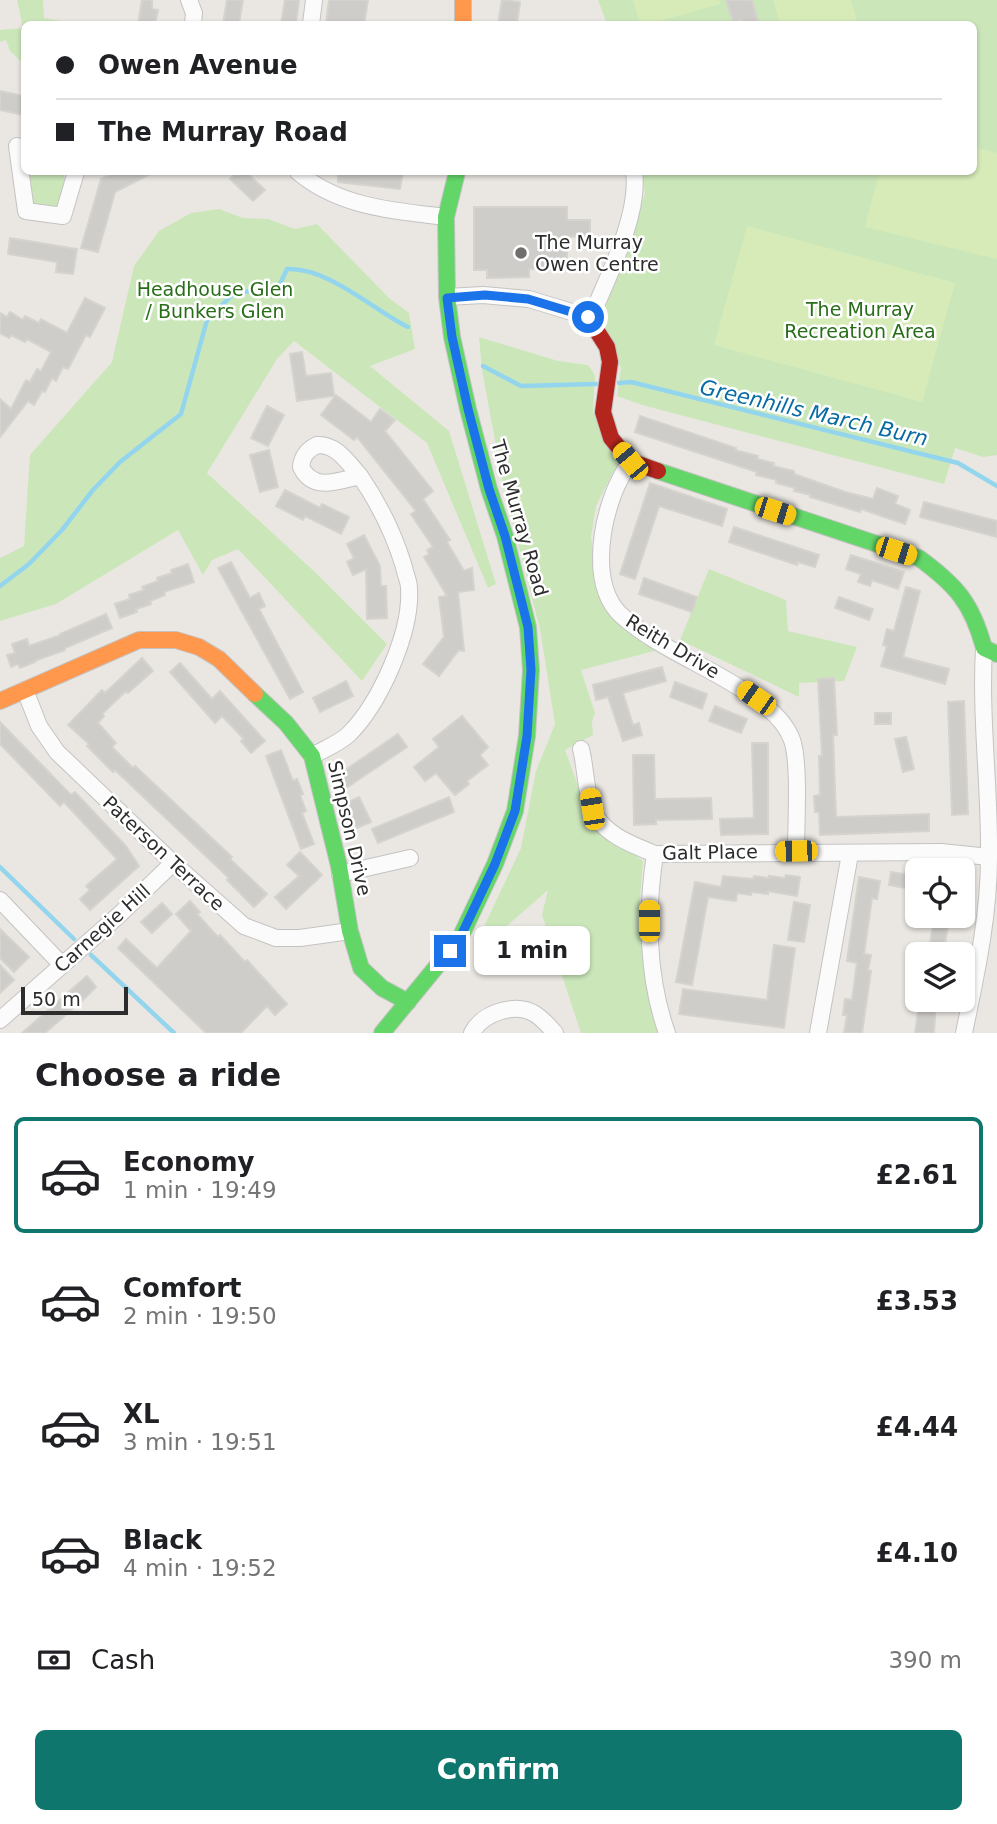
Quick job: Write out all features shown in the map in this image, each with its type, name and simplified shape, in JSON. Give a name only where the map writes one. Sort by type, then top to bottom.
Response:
[{"type":"street","points":[[189,0],[194,13],[193,21]]},
{"type":"street","points":[[311,21],[314,0]]},
{"type":"street","points":[[463,21],[464,0]]},
{"type":"street","points":[[0,141],[21,147]]},
{"type":"street","points":[[23,175],[26,211],[63,216],[75,175]]},
{"type":"street","points":[[302,175],[322,190],[381,213],[446,216]]},
{"type":"street","points":[[588,317],[594,310],[624,235],[636,189],[634,175]]},
{"type":"street","name":"The Murray Road","points":[[382,1033],[460,938],[495,864],[515,811],[527,736],[531,670],[528,627],[505,536],[489,489],[453,341],[447,298],[446,216],[453,177]]},
{"type":"street","points":[[447,298],[485,295],[528,299],[588,317],[609,354],[603,412],[611,438],[630,461],[919,558],[947,577],[961,591],[991,651],[983,680],[992,908],[964,1033]]},
{"type":"street","name":"Reith Drive","points":[[630,461],[613,495],[604,530],[601,559],[608,599],[620,614],[639,629],[730,680],[781,720],[792,740],[795,761],[796,851]]},
{"type":"street","points":[[312,756],[348,735],[365,712],[391,670],[404,629],[409,588],[401,558],[391,527],[360,476]]},
{"type":"street","name":"Simpson Drive","points":[[0,701],[139,640],[176,640],[199,647],[219,659],[286,723],[312,756],[340,874],[350,931],[361,968],[382,988],[408,1002]]},
{"type":"street","name":"Paterson Terrace","points":[[25,690],[39,726],[57,752],[173,863],[244,926],[276,938],[350,931]]},
{"type":"street","name":"Galt Place","points":[[581,749],[592,809],[598,818],[608,830],[630,844],[655,854],[941,852],[989,857]]},
{"type":"street","points":[[655,854],[649,921],[652,961],[667,1033]]},
{"type":"street","points":[[818,1033],[850,854]]},
{"type":"street","points":[[340,874],[410,858]]},
{"type":"street","name":"Carnegie Hill","points":[[0,1020],[119,915],[173,863]]},
{"type":"street","points":[[0,900],[62,965]]},
{"type":"street","points":[[472,1033],[476,1026],[490,1016],[509,1008],[533,1012],[555,1033]]},
{"type":"green space","points":[[17,0],[43,0],[44,18],[62,21],[22,21]]},
{"type":"green space","name":"The Murray Recreation Area","points":[[598,0],[997,0],[997,455],[983,457],[955,448],[944,484],[642,405],[617,396],[621,368],[600,321],[645,194],[642,175],[977,175],[977,21],[606,21]]},
{"type":"green space","points":[[633,0],[719,0],[721,4],[660,21],[639,21]]},
{"type":"green space","points":[[773,0],[851,0],[857,21],[779,21]]},
{"type":"green space","points":[[21,28],[21,61],[10,51],[6,40],[0,42],[0,30]]},
{"type":"green space","points":[[977,148],[997,153],[997,259],[865,227],[878,175],[977,175]]},
{"type":"green space","points":[[28,175],[63,175],[64,191],[54,208],[36,206],[31,202]]},
{"type":"green space","name":"Headhouse Glen / Bunkers Glen","points":[[219,209],[243,218],[268,219],[295,229],[317,224],[389,298],[409,313],[415,349],[370,366],[449,431],[496,584],[488,588],[427,443],[294,341],[277,359],[207,473],[316,573],[387,644],[362,681],[238,549],[212,560],[203,575],[178,530],[56,604],[0,621],[0,558],[24,546],[30,455],[112,362],[134,266],[159,231],[191,213]]},
{"type":"green space","points":[[747,226],[955,283],[922,402],[714,345]]},
{"type":"green space","points":[[479,337],[558,361],[588,365],[595,375],[593,412],[620,459],[596,506],[591,537],[597,583],[603,605],[658,650],[581,670],[595,713],[592,721],[593,735],[565,750],[581,794],[597,827],[643,861],[638,923],[658,1033],[581,1033],[542,915],[548,890],[485,945],[480,935],[521,848],[536,771],[555,724],[540,629],[504,489],[482,370]]},
{"type":"green space","points":[[709,569],[786,600],[788,631],[857,647],[844,681],[799,683],[799,697],[680,640]]},
{"type":"building","points":[[142,0],[152,0],[152,9],[158,10],[156,21],[138,21]]},
{"type":"building","points":[[227,0],[243,0],[240,21],[224,21]]},
{"type":"building","points":[[285,0],[299,0],[296,21],[282,21]]},
{"type":"building","points":[[329,0],[368,0],[364,21],[326,21]]},
{"type":"building","points":[[502,0],[520,2],[517,21],[498,21]]},
{"type":"building","points":[[726,0],[752,0],[758,21],[733,21]]},
{"type":"building","points":[[0,91],[21,95],[21,114],[0,110]]},
{"type":"building","points":[[109,175],[148,175],[115,192],[98,252],[81,248],[101,179]]},
{"type":"building","points":[[233,175],[249,175],[265,190],[253,201],[230,179]]},
{"type":"building","points":[[338,175],[402,175],[400,189],[338,182]]},
{"type":"building","name":"The Murray Owen Centre","points":[[474,207],[567,207],[567,220],[590,220],[590,236],[567,237],[567,269],[529,269],[529,277],[487,278],[487,270],[474,270]]},
{"type":"building","points":[[10,238],[77,249],[73,274],[56,272],[57,262],[8,254]]},
{"type":"building","points":[[85,298],[105,308],[90,337],[86,335],[68,369],[63,367],[56,381],[52,378],[34,405],[28,401],[0,437],[0,399],[11,409],[26,380],[30,382],[37,369],[41,371],[51,352],[27,339],[25,342],[0,333],[0,313],[7,317],[10,312],[23,320],[25,316],[39,323],[41,319],[67,333]]},
{"type":"building","points":[[302,352],[306,376],[331,373],[334,396],[297,401],[290,354]]},
{"type":"building","points":[[336,395],[371,422],[380,409],[395,420],[385,431],[433,491],[423,499],[450,540],[447,542],[464,571],[472,568],[474,590],[458,592],[464,651],[459,650],[439,676],[423,664],[444,637],[439,597],[447,596],[424,557],[429,554],[427,550],[433,547],[411,514],[416,511],[357,437],[354,440],[321,415]]},
{"type":"building","points":[[267,406],[284,415],[268,446],[251,438]]},
{"type":"building","points":[[640,416],[758,456],[757,459],[774,463],[773,466],[794,471],[794,474],[845,492],[873,499],[877,488],[898,496],[895,504],[910,510],[905,524],[861,509],[860,512],[810,497],[811,495],[794,491],[795,488],[776,483],[777,480],[756,475],[757,472],[635,432]]},
{"type":"building","points":[[269,450],[278,487],[260,492],[250,455]]},
{"type":"building","points":[[650,483],[727,509],[722,526],[659,506],[635,579],[620,574]]},
{"type":"building","points":[[285,490],[320,508],[322,504],[349,517],[341,534],[305,516],[303,520],[276,506]]},
{"type":"building","points":[[924,502],[997,521],[997,537],[920,517]]},
{"type":"building","points":[[734,527],[819,555],[815,567],[798,562],[797,565],[729,542]]},
{"type":"building","points":[[364,535],[380,566],[381,586],[386,586],[387,618],[367,619],[366,569],[353,575],[347,562],[354,558],[347,544]]},
{"type":"building","points":[[851,555],[904,572],[898,589],[872,580],[870,586],[858,582],[861,574],[846,569]]},
{"type":"building","points":[[231,562],[250,598],[259,593],[265,606],[259,609],[303,692],[290,699],[218,568]]},
{"type":"building","points":[[188,564],[194,582],[164,592],[165,595],[150,601],[151,604],[120,618],[115,604],[130,599],[129,595],[144,590],[142,587],[172,573],[171,570]]},
{"type":"building","points":[[644,578],[697,597],[692,612],[639,594]]},
{"type":"building","points":[[906,587],[920,591],[903,657],[949,669],[945,684],[881,666],[887,646],[883,645],[887,629],[894,631]]},
{"type":"building","points":[[839,597],[873,609],[869,620],[835,608]]},
{"type":"building","points":[[106,614],[112,628],[20,668],[18,664],[11,667],[7,655],[15,653],[12,644],[27,639],[29,646],[61,635]]},
{"type":"building","points":[[142,658],[153,671],[128,693],[126,691],[102,714],[104,716],[98,723],[116,743],[112,747],[232,857],[230,859],[267,894],[254,907],[227,880],[229,878],[115,770],[113,772],[68,725],[102,690],[105,693]]},
{"type":"building","points":[[180,663],[212,699],[220,691],[265,741],[251,753],[241,741],[244,739],[222,716],[215,723],[170,672]]},
{"type":"building","points":[[662,667],[666,681],[623,693],[633,725],[639,723],[642,735],[623,741],[608,697],[596,700],[593,685]]},
{"type":"building","points":[[834,678],[837,735],[833,735],[836,817],[929,814],[929,831],[820,835],[819,812],[815,812],[814,796],[820,795],[819,756],[822,756],[818,679]]},
{"type":"building","points":[[346,681],[353,696],[320,712],[313,698]]},
{"type":"building","points":[[675,682],[707,694],[702,709],[670,697]]},
{"type":"building","points":[[964,701],[968,814],[952,815],[948,702]]},
{"type":"building","points":[[715,706],[747,719],[741,733],[709,721]]},
{"type":"building","points":[[875,713],[891,713],[891,724],[875,724]]},
{"type":"building","points":[[462,716],[488,747],[480,755],[488,765],[467,781],[469,784],[455,795],[436,773],[425,781],[414,767],[439,747],[433,739]]},
{"type":"building","points":[[0,722],[71,795],[75,792],[126,846],[139,866],[90,910],[80,899],[90,890],[86,886],[117,859],[64,802],[60,806],[0,744]]},
{"type":"building","points":[[398,734],[407,747],[346,788],[338,775]]},
{"type":"building","points":[[906,737],[914,769],[903,772],[895,739]]},
{"type":"building","points":[[752,743],[768,743],[768,834],[721,835],[720,819],[754,818]]},
{"type":"building","points":[[281,750],[293,781],[297,779],[303,794],[300,795],[306,811],[302,813],[314,844],[301,849],[266,756]]},
{"type":"building","points":[[633,755],[654,755],[655,799],[711,798],[712,819],[656,820],[656,824],[634,825]]},
{"type":"building","points":[[359,797],[371,822],[357,828],[346,803]]},
{"type":"building","points":[[449,797],[454,812],[378,843],[372,829]]},
{"type":"building","points":[[300,852],[322,875],[286,909],[275,897],[299,876],[287,865]]},
{"type":"building","points":[[891,872],[905,874],[905,888],[889,885]]},
{"type":"building","points":[[786,875],[800,877],[797,896],[768,891],[768,894],[737,893],[736,901],[708,897],[692,985],[676,982],[695,882],[721,887],[723,876],[753,879],[754,876],[785,878]]},
{"type":"building","points":[[859,877],[880,881],[877,899],[872,898],[864,954],[871,955],[868,970],[871,971],[862,1033],[844,1033],[847,1015],[843,1015],[845,999],[852,1000],[857,963],[847,961]]},
{"type":"building","points":[[190,901],[200,912],[197,914],[218,937],[220,935],[245,962],[247,960],[287,1004],[275,1015],[267,1006],[241,1033],[206,1033],[118,948],[126,939],[157,968],[191,931],[176,914]]},
{"type":"building","points":[[794,902],[810,905],[804,942],[788,940]]},
{"type":"building","points":[[162,903],[172,914],[152,933],[141,922]]},
{"type":"building","points":[[933,928],[948,928],[945,942],[930,942]]},
{"type":"building","points":[[0,929],[29,957],[14,972],[0,958]]},
{"type":"building","points":[[774,945],[795,948],[784,1028],[679,1014],[683,989],[767,1000]]},
{"type":"building","points":[[0,965],[14,980],[0,993]]},
{"type":"building","points":[[87,976],[96,987],[83,1000],[45,1033],[22,1033]]},
{"type":"building","points":[[918,1012],[935,1012],[934,1033],[915,1033]]},
{"type":"waterway","name":"Greenhills March Burn","points":[[0,586],[29,564],[62,530],[93,490],[120,462],[181,414],[207,320],[236,291],[262,292],[279,286],[287,269],[302,270],[334,282],[408,327]]},
{"type":"waterway","name":"Greenhills March Burn","points":[[483,366],[521,386],[596,384]]},
{"type":"waterway","name":"Greenhills March Burn","points":[[619,383],[631,382],[958,463],[997,486]]},
{"type":"waterway","points":[[0,867],[74,939]]},
{"type":"waterway","points":[[91,955],[174,1033]]},
{"type":"traffic: fast","points":[[382,1033],[460,938],[495,864],[515,811],[527,736],[531,670],[528,627],[468,409],[452,337],[447,297],[446,217],[456,175]]},
{"type":"traffic: fast","points":[[658,471],[919,558],[953,586],[968,607],[984,648],[997,654]]},
{"type":"traffic: fast","points":[[255,694],[286,723],[312,756],[339,866],[350,931],[361,968],[382,988],[408,1002]]},
{"type":"traffic: slow","points":[[463,0],[463,21]]},
{"type":"traffic: slow","points":[[0,701],[139,640],[176,640],[199,647],[219,659],[255,694]]},
{"type":"traffic: jam","points":[[588,317],[607,347],[610,362],[603,412],[611,438],[630,461],[658,471]]},
{"type":"place","name":"The Murray Owen Centre","points":[[521,253]]},
{"type":"route","points":[[450,951],[460,938],[495,864],[515,811],[527,736],[531,670],[528,627],[519,585],[468,409],[452,337],[447,298],[485,295],[528,299],[588,317]]}]
